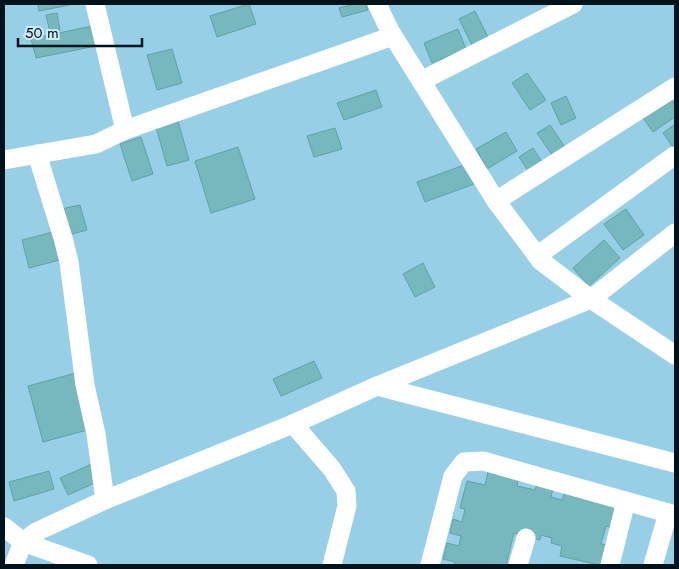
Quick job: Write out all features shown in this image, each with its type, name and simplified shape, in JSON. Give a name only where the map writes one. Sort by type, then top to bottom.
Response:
[{"type":"street","points":[[94,4],[125,130]]},
{"type":"street","points":[[377,4],[393,36],[496,201],[541,261],[591,299],[675,355]]},
{"type":"street","points":[[421,81],[573,4]]},
{"type":"street","points":[[4,160],[96,144],[125,130],[393,36]]},
{"type":"street","points":[[496,201],[675,87]]},
{"type":"street","points":[[36,154],[69,262],[85,385],[96,434],[105,500]]},
{"type":"street","points":[[537,256],[674,156]]},
{"type":"street","points":[[14,565],[24,542],[36,532],[105,500],[293,424],[377,386],[591,299],[675,234]]},
{"type":"street","points":[[377,386],[675,463]]},
{"type":"street","points":[[293,424],[332,469],[346,491],[347,506],[332,565]]},
{"type":"street","points":[[430,565],[453,476],[464,462],[483,461],[672,514],[653,565]]},
{"type":"street","points":[[610,565],[626,501]]},
{"type":"street","points":[[4,523],[24,542],[88,565]]},
{"type":"street","points":[[518,565],[526,538]]},
{"type":"building","points":[[38,4],[74,4],[39,11]]},
{"type":"building","points":[[249,4],[256,24],[217,37],[210,16]]},
{"type":"building","points":[[355,4],[366,4],[368,10],[342,17],[339,8]]},
{"type":"building","points":[[475,11],[490,41],[474,49],[459,19]]},
{"type":"building","points":[[57,13],[60,30],[50,32],[46,15]]},
{"type":"building","points":[[92,26],[96,46],[36,58],[31,39]]},
{"type":"building","points":[[458,29],[466,49],[432,63],[424,43]]},
{"type":"building","points":[[172,49],[182,83],[157,90],[147,55]]},
{"type":"building","points":[[527,73],[546,100],[530,110],[512,83]]},
{"type":"building","points":[[376,90],[382,107],[344,120],[337,103]]},
{"type":"building","points":[[566,96],[576,118],[561,125],[551,103]]},
{"type":"building","points":[[669,96],[675,105],[675,117],[653,132],[641,115]]},
{"type":"building","points":[[178,121],[189,160],[167,166],[156,127]]},
{"type":"building","points":[[675,124],[675,150],[663,133]]},
{"type":"building","points":[[550,125],[565,147],[552,155],[537,133]]},
{"type":"building","points":[[335,128],[342,149],[314,157],[307,136]]},
{"type":"building","points":[[506,132],[517,151],[487,169],[476,149]]},
{"type":"building","points":[[141,137],[153,174],[132,181],[120,144]]},
{"type":"building","points":[[238,147],[255,199],[211,213],[195,161]]},
{"type":"building","points":[[533,148],[544,165],[528,171],[519,157]]},
{"type":"building","points":[[467,164],[474,184],[425,202],[417,182]]},
{"type":"building","points":[[80,205],[87,230],[68,235],[61,209]]},
{"type":"building","points":[[626,209],[644,235],[623,250],[604,224]]},
{"type":"building","points":[[57,231],[64,259],[29,268],[22,240]]},
{"type":"building","points":[[604,240],[620,258],[589,286],[573,268]]},
{"type":"building","points":[[423,263],[435,287],[415,297],[403,274]]},
{"type":"building","points":[[314,361],[322,378],[281,396],[273,379]]},
{"type":"building","points":[[76,373],[91,429],[43,442],[28,386]]},
{"type":"building","points":[[94,463],[101,480],[68,495],[60,478]]},
{"type":"building","points":[[49,471],[54,489],[14,501],[9,482]]},
{"type":"building","points":[[488,472],[518,480],[517,486],[535,490],[537,484],[553,488],[551,497],[562,500],[565,491],[619,505],[613,528],[606,526],[601,544],[609,545],[604,565],[560,556],[562,546],[551,543],[552,538],[541,535],[540,540],[514,533],[506,565],[454,565],[455,562],[443,559],[447,543],[459,546],[461,536],[450,533],[453,519],[462,522],[465,509],[460,508],[467,481],[485,485]]}]
